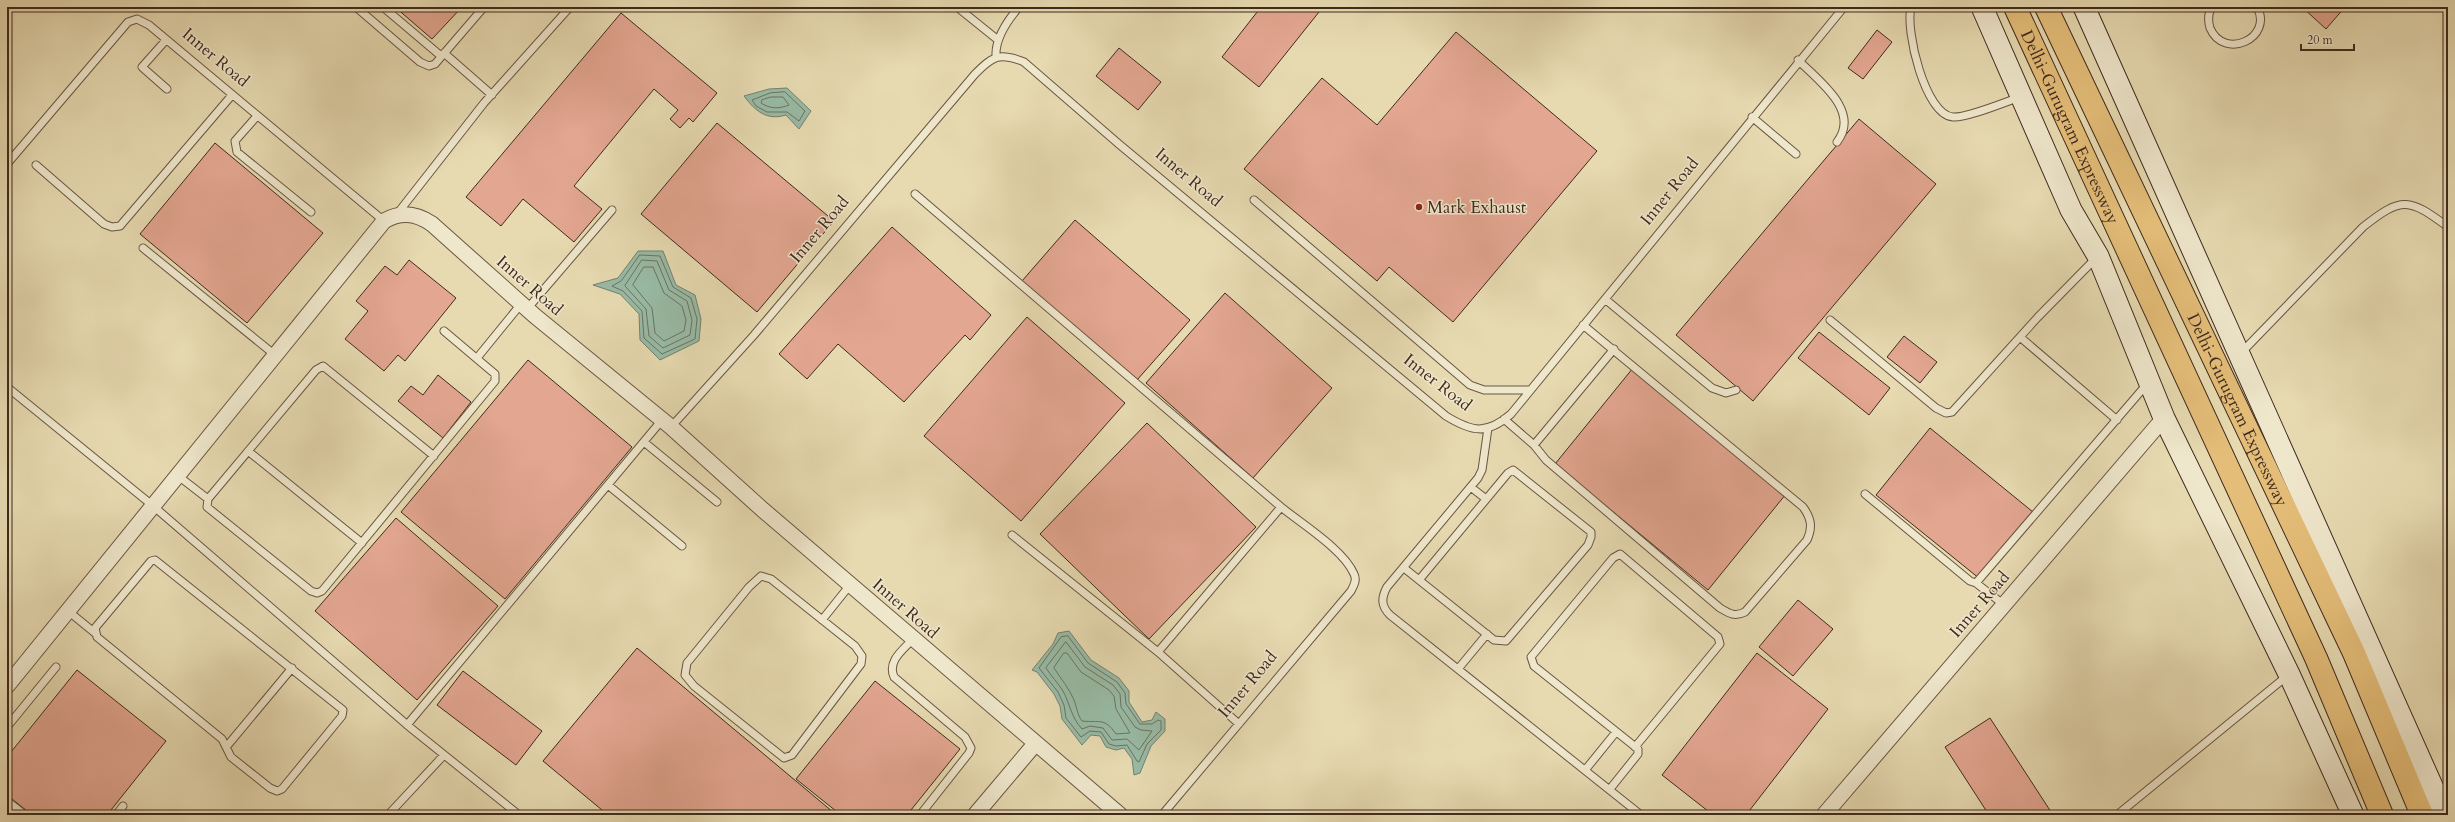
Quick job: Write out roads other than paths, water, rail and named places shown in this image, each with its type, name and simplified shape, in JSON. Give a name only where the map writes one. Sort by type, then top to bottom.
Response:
[{"type":"highway","name":"Delhi-Gurugram Expressway","points":[[2015,7],[2316,658],[2382,815]]},
{"type":"highway","name":"Delhi-Gurugram Expressway","points":[[2046,7],[2354,653],[2422,815]]},
{"type":"main road","points":[[1982,7],[2020,98],[2071,210],[2098,256],[2164,418],[2289,674],[2353,815]]},
{"type":"main road","points":[[2088,9],[2239,355],[2446,815]]},
{"type":"street","name":"Inner Road","points":[[390,218],[414,214],[432,224],[524,306],[667,424],[850,585],[1120,815]]},
{"type":"street","points":[[7,686],[152,505],[390,218]]},
{"type":"street","name":"Inner Road","points":[[1824,815],[2003,604],[2164,418]]},
{"type":"street","points":[[975,815],[1035,744]]},
{"type":"lane","points":[[356,7],[425,65],[434,64],[484,7]]},
{"type":"lane","points":[[384,7],[492,94]]},
{"type":"lane","points":[[390,218],[492,94],[570,7]]},
{"type":"lane","points":[[957,7],[998,40]]},
{"type":"lane","points":[[996,56],[998,40],[1011,16],[1019,7]]},
{"type":"lane","name":"Inner Road","points":[[667,424],[754,335],[975,74],[996,56],[1006,56],[1024,62],[1120,145],[1446,416],[1469,429],[1488,428],[1504,419],[1530,390],[1798,60],[1844,7]]},
{"type":"lane","points":[[1911,7],[1909,31],[1916,61],[1933,103],[1940,112],[1954,117],[2020,98]]},
{"type":"lane","points":[[2212,7],[2209,18],[2213,33],[2225,44],[2233,45],[2245,42],[2255,35],[2261,19],[2257,7]]},
{"type":"lane","name":"Inner Road","points":[[7,164],[130,21],[140,20],[257,116],[390,218]]},
{"type":"lane","points":[[166,40],[142,67],[167,89]]},
{"type":"lane","points":[[1798,60],[1835,98],[1842,110],[1846,123],[1837,142]]},
{"type":"lane","points":[[36,165],[104,224],[112,227],[120,226],[232,95]]},
{"type":"lane","points":[[257,116],[235,141],[237,152],[311,212]]},
{"type":"lane","points":[[1752,117],[1796,154]]},
{"type":"lane","points":[[915,194],[1281,508],[1158,652]]},
{"type":"lane","points":[[1254,200],[1470,385],[1484,390],[1530,390]]},
{"type":"lane","points":[[2239,355],[2364,227],[2378,216],[2397,206],[2414,204],[2421,207],[2448,227]]},
{"type":"lane","points":[[477,358],[612,210]]},
{"type":"lane","points":[[143,248],[275,355]]},
{"type":"lane","points":[[1830,320],[1946,413],[1957,408],[2020,337],[2098,256]]},
{"type":"lane","points":[[1605,299],[1712,388],[1726,393],[1736,390]]},
{"type":"lane","points":[[1504,419],[1534,445],[1546,460],[1720,608],[1731,614],[1737,616],[1745,612],[1807,540],[1811,533],[1811,520],[1803,507],[1584,325]]},
{"type":"lane","points":[[434,456],[323,366],[316,370],[208,499],[207,507],[311,591],[317,593],[322,591],[434,456],[495,381],[495,374],[444,331]]},
{"type":"lane","points":[[2020,337],[2117,420]]},
{"type":"lane","points":[[1534,445],[1614,349]]},
{"type":"lane","points":[[1976,583],[2150,381]]},
{"type":"lane","points":[[7,387],[152,505],[407,725],[519,815]]},
{"type":"lane","points":[[407,725],[644,442],[667,424]]},
{"type":"lane","points":[[1488,428],[1482,470],[1472,488],[1383,594],[1383,606],[1390,615],[1586,769],[1641,815]]},
{"type":"lane","points":[[644,442],[717,502]]},
{"type":"lane","points":[[248,451],[362,543]]},
{"type":"lane","points":[[1404,568],[1419,580],[1487,634],[1494,640],[1506,641],[1588,544],[1592,537],[1585,526],[1516,471],[1508,472],[1419,580]]},
{"type":"lane","points":[[177,475],[208,499]]},
{"type":"lane","points":[[608,485],[682,546]]},
{"type":"lane","points":[[1472,488],[1486,499]]},
{"type":"lane","points":[[1865,494],[1970,581],[1976,583],[2003,604]]},
{"type":"lane","name":"Inner Road","points":[[1162,815],[1351,591],[1355,583],[1354,574],[1348,564],[1337,552],[1281,508]]},
{"type":"lane","points":[[1012,535],[1158,652],[1239,724]]},
{"type":"lane","points":[[1610,789],[1638,754],[1635,747],[1530,662],[1535,652],[1613,558],[1620,554],[1718,637],[1720,644],[1635,747]]},
{"type":"lane","points":[[68,611],[95,633],[101,642],[222,739],[231,757],[270,788],[277,791],[282,789],[343,713],[340,707],[155,560],[151,561],[96,628],[95,633]]},
{"type":"lane","points":[[761,576],[771,579],[822,620],[855,646],[860,652],[862,660],[789,757],[780,757],[688,681],[685,675],[687,663],[749,587],[761,576]]},
{"type":"lane","points":[[822,620],[850,585]]},
{"type":"lane","points":[[1458,669],[1487,634]]},
{"type":"lane","points":[[913,639],[892,663],[891,670],[894,677],[965,737],[971,748],[969,753],[920,815]]},
{"type":"lane","points":[[7,727],[56,667]]},
{"type":"lane","points":[[226,746],[292,668]]},
{"type":"lane","points":[[2117,815],[2289,674]]},
{"type":"lane","points":[[1586,769],[1616,732]]},
{"type":"lane","points":[[388,815],[444,755]]},
{"type":"lane","points":[[7,801],[25,815]]},
{"type":"lane","points":[[116,815],[123,806]]},
{"type":"water","points":[[787,88],[811,111],[799,129],[786,115],[779,117],[767,116],[757,110],[744,96],[769,89]]},
{"type":"water","points":[[638,251],[663,251],[676,285],[695,295],[701,319],[699,341],[660,360],[640,340],[639,314],[620,294],[593,285],[618,278]]},
{"type":"water","points":[[1069,631],[1091,660],[1119,678],[1129,691],[1129,702],[1142,722],[1152,720],[1156,712],[1165,719],[1165,731],[1151,746],[1140,773],[1134,775],[1132,759],[1124,748],[1116,750],[1106,747],[1100,736],[1091,735],[1082,745],[1062,719],[1060,706],[1054,694],[1037,672],[1032,670],[1053,644],[1058,633]]},
{"type":"place","name":"Mark Exhaust","points":[[1419,207]]}]
